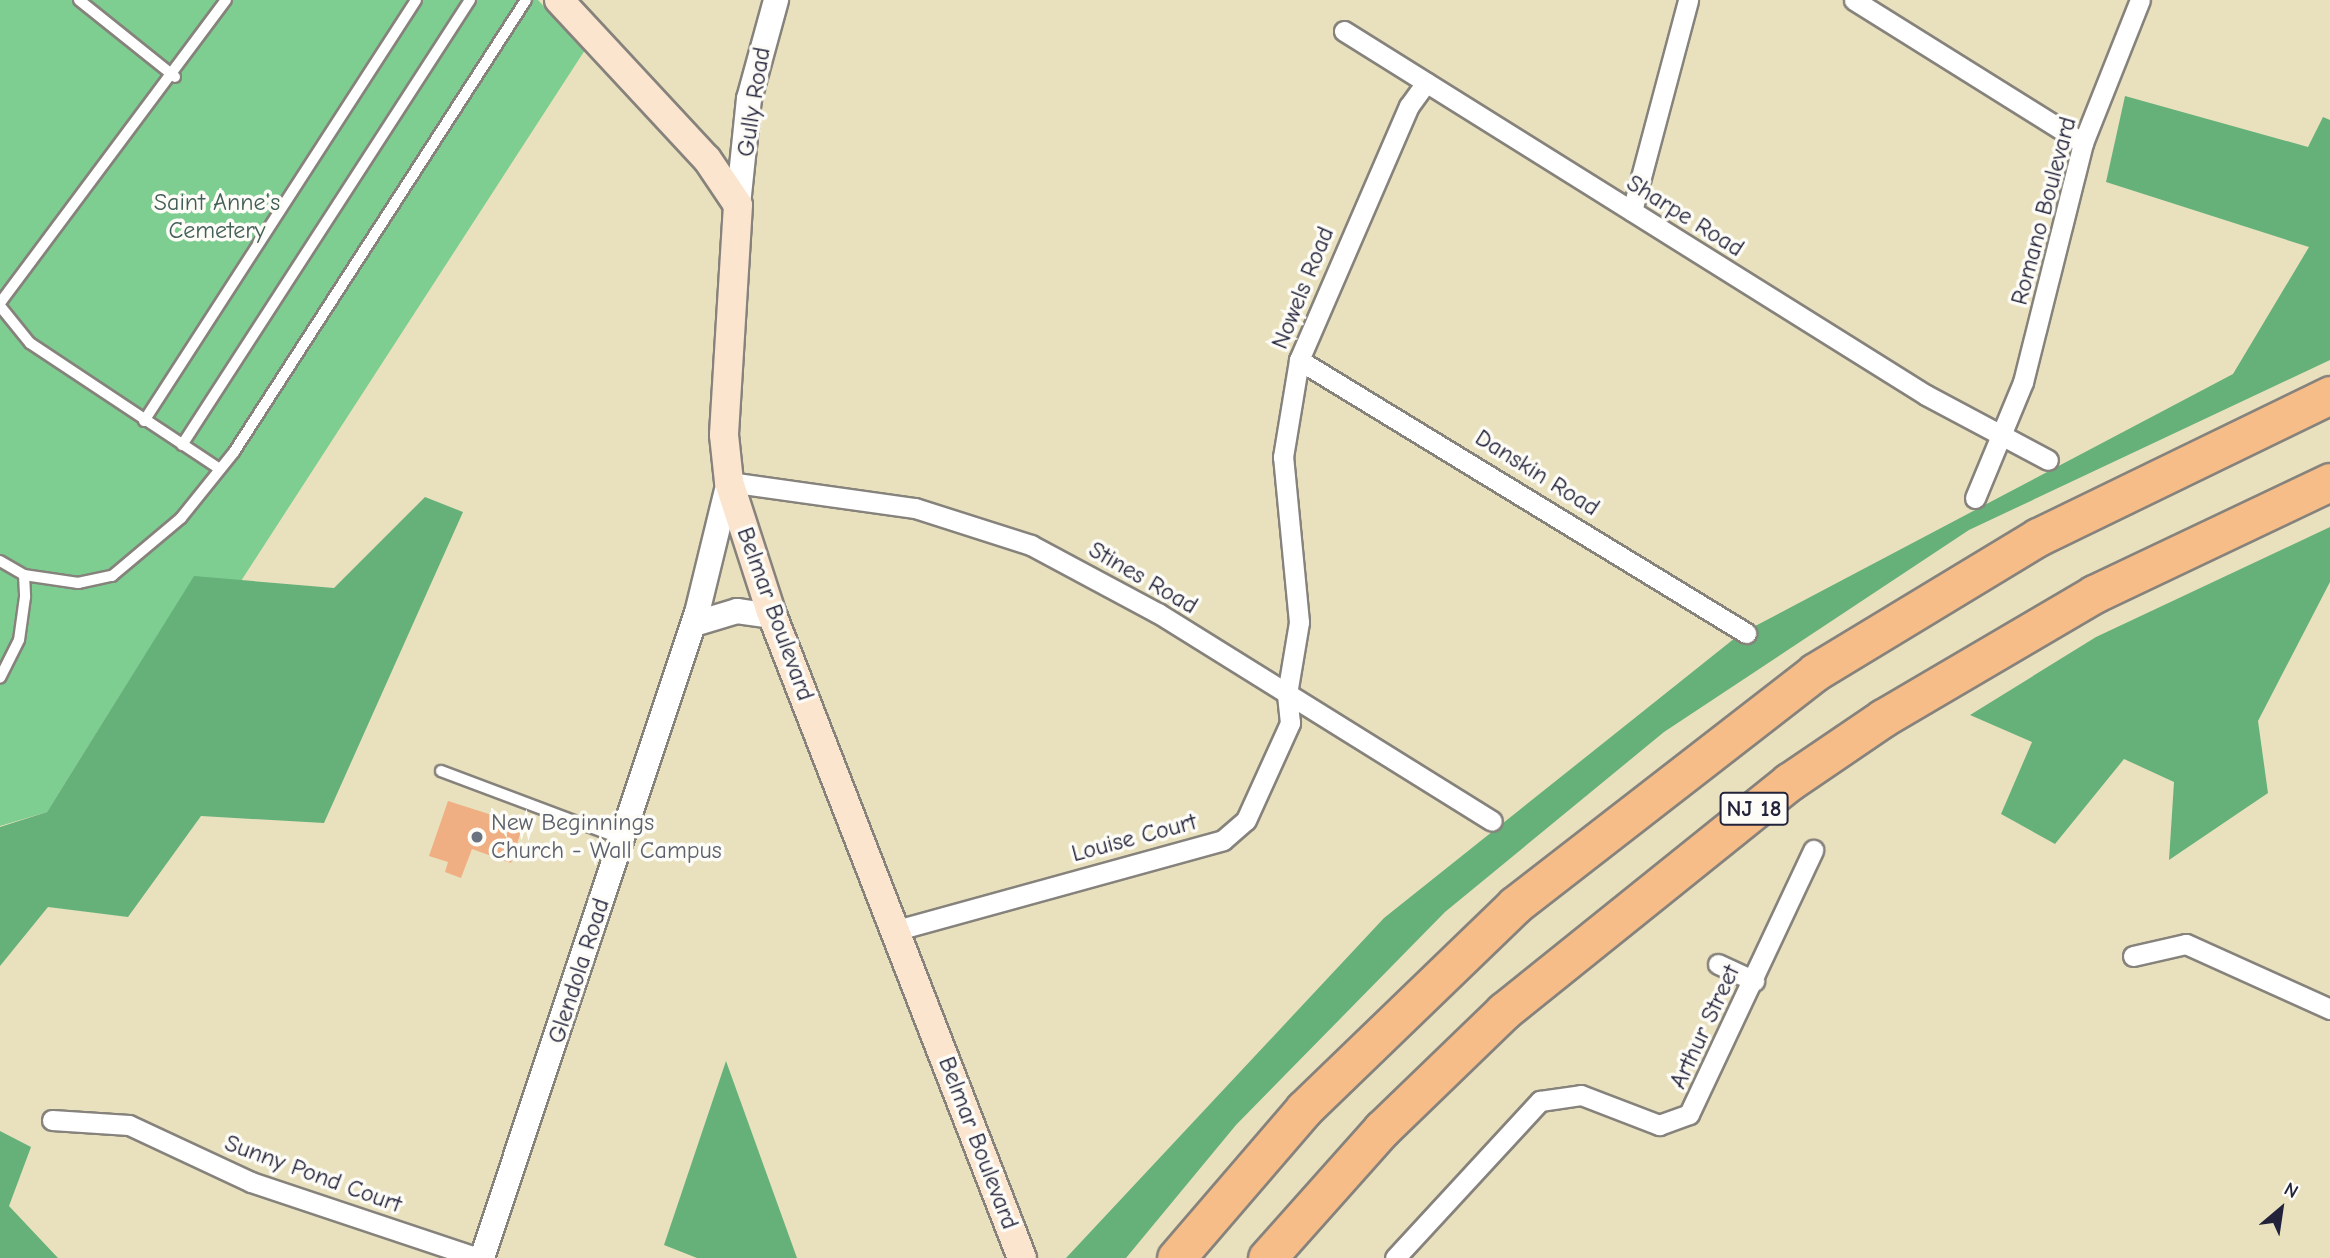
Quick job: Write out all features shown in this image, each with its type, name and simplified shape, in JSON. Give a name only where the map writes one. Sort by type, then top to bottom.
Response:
[{"type":"highway","points":[[1176,1258],[1295,1119],[1406,1006],[1568,860],[1729,736],[1815,672],[1964,579],[2132,487],[2329,396]]},
{"type":"highway","name":"NJ 18","points":[[1267,1258],[1382,1129],[1504,1011],[1789,782],[1883,718],[2094,594],[2330,482]]},
{"type":"main road","points":[[560,0],[707,159],[738,205]]},
{"type":"main road","name":"Belmar Boulevard","points":[[738,205],[724,435],[729,482],[773,616],[1022,1258]]},
{"type":"street","name":"Gully Road","points":[[738,205],[749,99],[776,0]]},
{"type":"street","points":[[1632,211],[1688,0]]},
{"type":"street","points":[[1854,0],[2083,143]]},
{"type":"street","name":"Romano Boulevard","points":[[1975,498],[2002,437],[2022,382],[2083,143],[2140,0]]},
{"type":"street","name":"Sharpe Road","points":[[1344,31],[2002,437],[2048,460]]},
{"type":"street","name":"Nowels Road","points":[[1287,694],[1299,622],[1283,457],[1299,360],[1409,106],[1426,83]]},
{"type":"street","name":"Danskin Road","points":[[1299,360],[1746,633]]},
{"type":"street","name":"Glendola Road","points":[[480,1258],[694,624],[729,482]]},
{"type":"street","name":"Stines Road","points":[[729,482],[915,508],[997,532],[1084,571],[1492,821]]},
{"type":"street","points":[[694,624],[737,611],[773,616]]},
{"type":"street","name":"Louise Court","points":[[897,930],[1232,836],[1246,820],[1290,723],[1287,694]]},
{"type":"street","name":"Arthur Street","points":[[1395,1258],[1540,1101],[1581,1095],[1659,1125],[1689,1114],[1755,981],[1813,850]]},
{"type":"street","points":[[2133,956],[2186,944],[2330,1009]]},
{"type":"street","points":[[1718,964],[1755,981]]},
{"type":"street","name":"Sunny Pond Court","points":[[52,1120],[129,1125],[251,1182],[480,1258]]},
{"type":"lane","points":[[79,0],[175,77]]},
{"type":"lane","points":[[220,469],[30,343],[0,305],[175,77],[226,0]]},
{"type":"lane","points":[[144,421],[416,0]]},
{"type":"lane","points":[[182,445],[470,0]]},
{"type":"lane","points":[[0,561],[24,575],[78,583],[112,576],[148,552],[220,469],[526,0]]},
{"type":"lane","points":[[0,678],[19,640],[24,575]]},
{"type":"lane","points":[[441,771],[623,839]]},
{"type":"green space","name":"Saint Anne's Cemetery","points":[[0,0],[538,0],[585,50],[241,581],[194,577],[47,812],[0,826]]},
{"type":"green space","points":[[2125,96],[2308,147],[2323,117],[2330,120],[2330,360],[1969,530],[1664,732],[1445,912],[1236,1125],[1126,1258],[1066,1258],[1384,918],[1740,634],[2233,374],[2309,247],[2106,182]]},
{"type":"green space","points":[[425,497],[463,512],[324,823],[201,816],[128,917],[48,907],[0,966],[0,827],[47,812],[194,576],[334,588]]},
{"type":"green space","points":[[2330,527],[2330,582],[2258,721],[2268,793],[2169,860],[2174,782],[2124,759],[2055,844],[2001,814],[2032,742],[1970,715],[2096,637]]},
{"type":"green space","points":[[726,1061],[797,1258],[697,1258],[664,1245]]},
{"type":"green space","points":[[0,1131],[31,1147],[9,1206],[58,1258],[0,1258]]},
{"type":"building","name":"New Beginnings Church - Wall Campus","points":[[448,801],[523,825],[511,863],[472,849],[461,878],[445,872],[448,862],[429,856]]},
{"type":"place","name":"New Beginnings Church - Wall Campus","points":[[477,837]]}]
